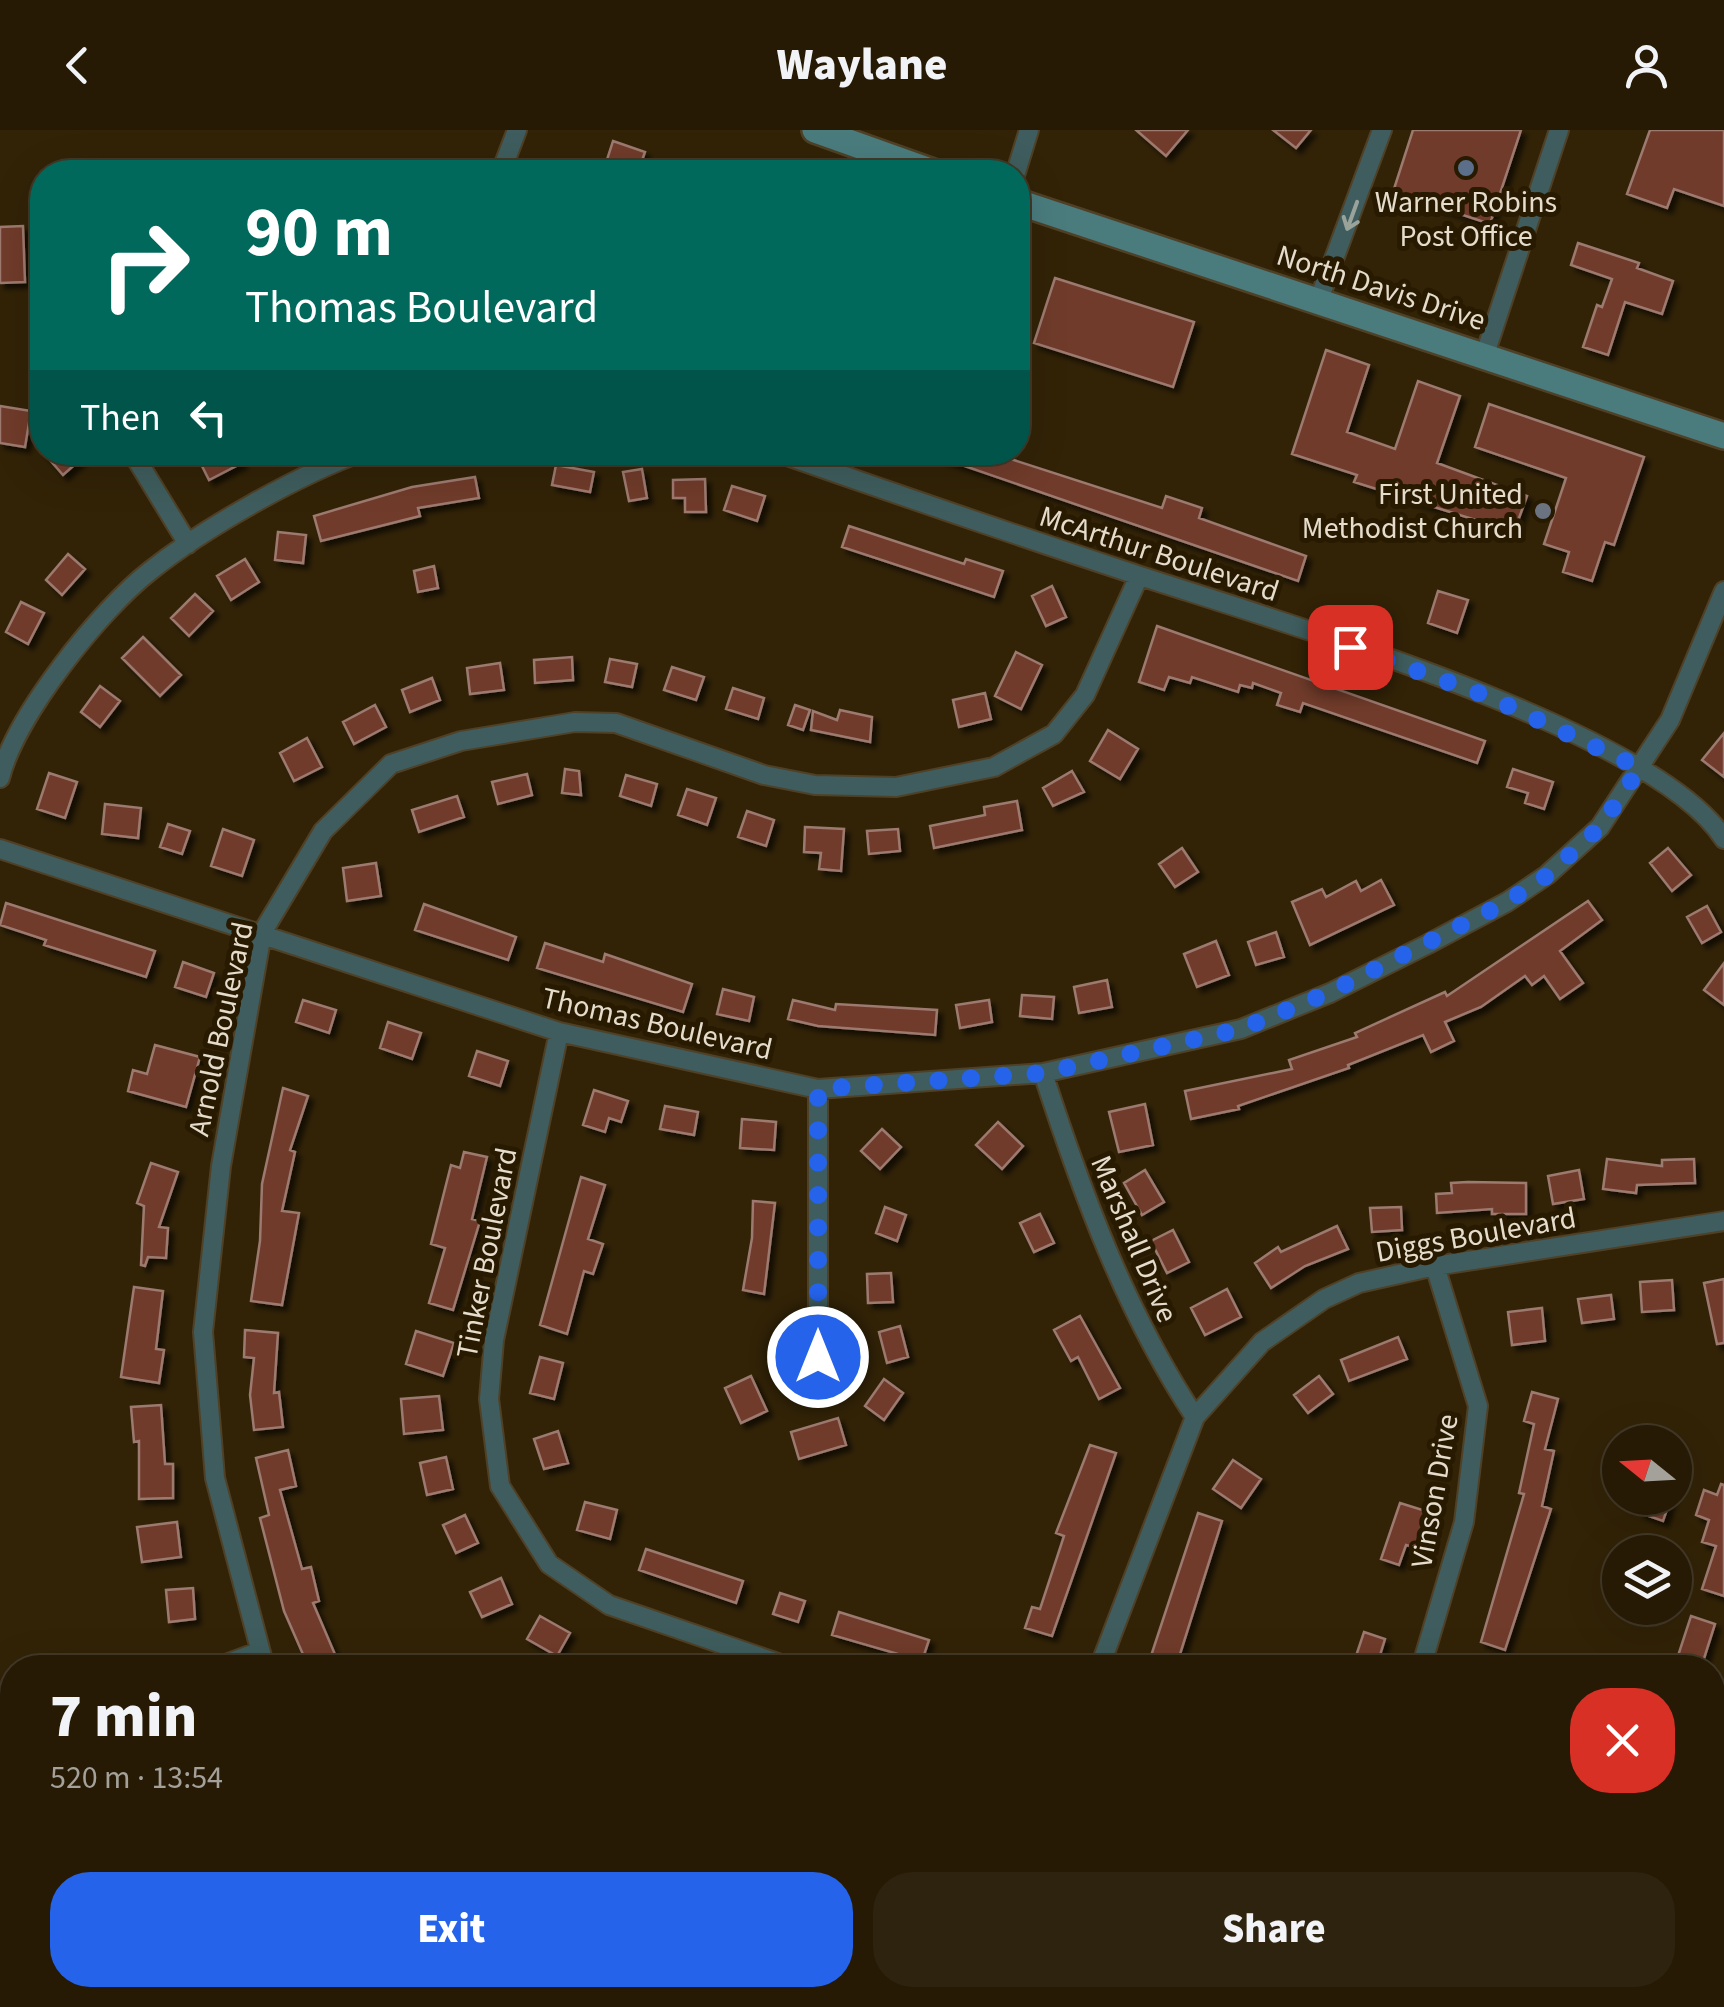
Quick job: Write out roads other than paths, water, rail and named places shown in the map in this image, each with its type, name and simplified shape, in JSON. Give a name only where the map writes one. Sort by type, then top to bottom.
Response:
[{"type":"main road","points":[[815,130],[900,160]]},
{"type":"main road","name":"North Davis Drive","points":[[1030,206],[1724,436]]},
{"type":"street","points":[[506,160],[517,130]]},
{"type":"street","points":[[1020,160],[1029,130]]},
{"type":"street","points":[[1318,302],[1382,130]]},
{"type":"street","points":[[1484,357],[1558,130]]},
{"type":"street","points":[[140,465],[188,544]]},
{"type":"street","points":[[0,778],[18,734],[52,678],[147,573],[188,544],[328,465]]},
{"type":"street","name":"McArthur Boulevard","points":[[814,465],[1470,690],[1640,768],[1688,798],[1724,839]]},
{"type":"street","name":"Arnold Boulevard","points":[[261,1655],[215,1478],[203,1332],[221,1166],[262,934],[323,832],[390,764],[461,741],[574,722],[616,723],[764,774],[850,787],[896,787],[994,767],[1054,734],[1085,695],[1139,576]]},
{"type":"street","name":"Thomas Boulevard","points":[[0,848],[559,1032],[818,1089],[1043,1073],[1241,1029],[1330,992],[1428,944],[1548,875],[1600,827],[1670,720],[1724,591]]},
{"type":"street","name":"Tinker Boulevard","points":[[559,1032],[494,1340],[489,1399],[500,1486],[550,1564],[609,1605],[754,1655]]},
{"type":"street","name":"Marshall Drive","points":[[1043,1073],[1077,1180],[1145,1335],[1195,1417]]},
{"type":"street","points":[[818,1089],[818,1357]]},
{"type":"street","name":"Diggs Boulevard","points":[[1104,1655],[1195,1417],[1262,1342],[1324,1299],[1359,1283],[1435,1266],[1724,1221]]},
{"type":"street","name":"Vinson Drive","points":[[1425,1655],[1464,1522],[1478,1406],[1435,1266]]},
{"type":"place","name":"Warner Robins Post Office","points":[[1466,168]]},
{"type":"place","name":"First United Methodist Church","points":[[1543,511]]}]
